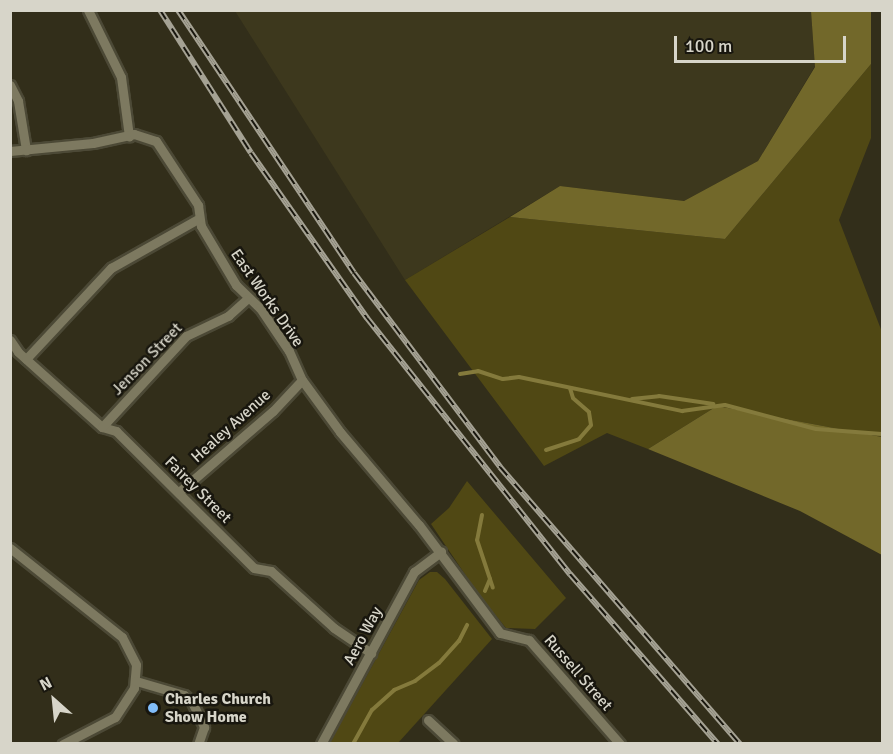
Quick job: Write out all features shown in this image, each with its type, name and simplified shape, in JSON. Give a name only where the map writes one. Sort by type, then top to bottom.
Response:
[{"type":"street","points":[[88,10],[121,77],[129,136]]},
{"type":"street","points":[[10,85],[18,101],[26,150]]},
{"type":"street","name":"East Works Drive","points":[[10,151],[143,134],[165,149],[198,206],[198,219],[247,299],[260,308],[289,351],[302,380],[367,467],[384,480],[441,552]]},
{"type":"street","points":[[26,359],[111,268],[198,219]]},
{"type":"street","name":"Jenson Street","points":[[102,427],[186,336],[228,316],[247,299]]},
{"type":"street","name":"Fairey Street","points":[[10,340],[26,359],[102,427],[116,431],[254,568],[271,571],[334,628],[371,653]]},
{"type":"street","name":"Healey Avenue","points":[[179,492],[273,411],[302,380]]},
{"type":"street","points":[[10,548],[110,626],[133,653],[136,681],[130,699],[115,717],[63,744]]},
{"type":"street","name":"Aero Way","points":[[321,744],[414,572],[441,552]]},
{"type":"street","name":"Russell Street","points":[[441,552],[500,633],[529,640],[620,744]]},
{"type":"street","points":[[136,681],[184,695],[192,702],[204,727],[198,744]]},
{"type":"street","points":[[428,720],[454,744]]},
{"type":"shaded area","points":[[235,11],[811,11],[815,66],[758,161],[684,201],[560,186],[405,280]]},
{"type":"shaded area","points":[[811,11],[871,11],[871,64],[725,239],[510,217],[560,186],[684,201],[758,161],[815,67]]},
{"type":"shaded area","points":[[871,64],[871,138],[839,220],[882,332],[882,437],[717,406],[648,449],[607,433],[544,466],[405,280],[510,217],[725,239]]},
{"type":"shaded area","points":[[717,406],[882,437],[882,555],[800,511],[648,449]]},
{"type":"shaded area","points":[[467,481],[566,598],[535,629],[506,628],[479,595],[431,524],[449,508]]},
{"type":"shaded area","points":[[430,572],[437,572],[445,579],[492,639],[398,743],[330,743],[419,580]]},
{"type":"waterway","points":[[460,374],[478,371],[503,379],[519,377],[682,411],[725,405],[816,429],[882,434]]},
{"type":"waterway","points":[[546,450],[579,439],[591,425],[589,412],[573,398],[570,388]]},
{"type":"waterway","points":[[632,399],[659,396],[713,404]]},
{"type":"waterway","points":[[482,515],[477,540],[490,579],[485,591]]},
{"type":"waterway","points":[[490,579],[493,588]]},
{"type":"waterway","points":[[353,744],[372,710],[394,690],[415,681],[439,663],[459,641],[467,625]]},
{"type":"railway","points":[[160,10],[251,153],[367,318],[570,574],[718,744]]},
{"type":"railway","points":[[178,10],[354,273],[500,467],[740,744]]},
{"type":"place","name":"Charles Church Show Home","points":[[153,708]]}]
